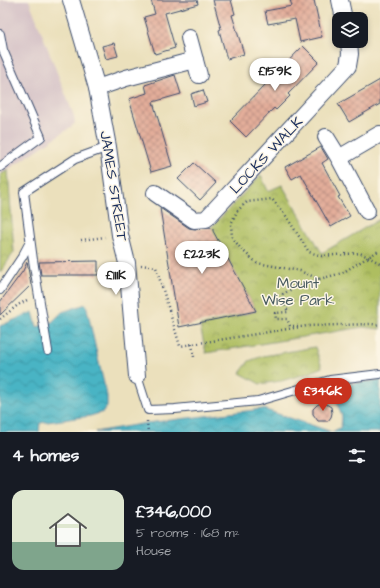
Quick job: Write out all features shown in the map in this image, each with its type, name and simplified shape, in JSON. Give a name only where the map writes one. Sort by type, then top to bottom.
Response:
[{"type":"street","name":"JAMES STREET","points":[[71,0],[97,88],[108,147],[120,235],[127,263],[138,376]]},
{"type":"street","points":[[340,0],[343,12]]},
{"type":"street","points":[[189,38],[199,75]]},
{"type":"street","name":"LOCKS WALK","points":[[156,193],[194,220],[206,219],[348,66],[350,48]]},
{"type":"street","points":[[97,88],[126,78],[195,60]]},
{"type":"street","points":[[339,158],[380,134]]},
{"type":"street","points":[[326,137],[367,211]]},
{"type":"lane","points":[[0,34],[3,50],[41,137],[1,163]]},
{"type":"lane","points":[[48,351],[30,242],[24,192],[75,159],[108,147]]},
{"type":"lane","points":[[0,290],[30,242]]},
{"type":"lane","points":[[138,376],[148,410],[175,409],[258,401],[330,380],[380,374]]},
{"type":"path","points":[[319,279],[300,272],[257,263],[241,249],[232,237],[231,224],[237,211],[247,202],[272,199],[286,216],[309,252],[322,256],[360,253],[380,263]]},
{"type":"path","points":[[81,240],[120,235]]},
{"type":"path","points":[[380,250],[342,273],[319,279],[283,294],[288,312],[275,314],[276,319],[287,319],[290,326],[380,325]]},
{"type":"path","points":[[127,263],[156,267],[180,346],[307,326]]},
{"type":"path","points":[[0,319],[18,305],[33,296],[39,295]]},
{"type":"path","points":[[192,344],[194,357]]},
{"type":"path","points":[[147,417],[148,432]]},
{"type":"shaded area","points":[[0,0],[29,0],[74,116],[75,123],[0,175]]},
{"type":"green space","points":[[8,170],[14,252],[0,273],[0,175]]},
{"type":"green space","name":"Mount Wise Park","points":[[261,175],[268,191],[282,185],[322,253],[380,219],[380,329],[363,327],[206,353],[200,326],[256,311],[211,228]]},
{"type":"green space","points":[[315,347],[322,367],[309,373],[281,381],[260,384],[240,373],[249,361],[263,356]]},
{"type":"water","points":[[86,304],[107,396],[107,407],[103,412],[90,416],[40,423],[39,432],[0,432],[0,326],[33,312],[37,327],[52,322],[62,312]]},
{"type":"water","points":[[380,380],[380,432],[332,432],[341,427],[342,417],[332,386]]},
{"type":"water","points":[[263,409],[332,432],[95,432],[147,423]]},
{"type":"building","points":[[151,0],[197,0],[198,4],[165,13],[175,48],[155,54],[144,17],[155,14]]},
{"type":"building","points":[[213,0],[231,0],[235,14],[232,15],[244,54],[227,59]]},
{"type":"building","points":[[290,0],[314,0],[322,37],[300,42],[295,19],[268,24],[265,11],[292,6]]},
{"type":"building","points":[[114,43],[118,56],[106,59],[102,46]]},
{"type":"building","points":[[303,46],[319,62],[288,94],[290,96],[276,110],[274,108],[246,137],[230,121]]},
{"type":"building","points":[[175,75],[181,94],[153,102],[172,166],[151,172],[129,99],[147,93],[145,85]]},
{"type":"building","points":[[380,80],[380,104],[349,122],[338,104]]},
{"type":"building","points":[[203,90],[207,102],[194,106],[191,94]]},
{"type":"building","points":[[321,147],[328,159],[322,163],[340,196],[338,197],[350,216],[331,227],[301,174],[292,179],[285,167]]},
{"type":"building","points":[[194,163],[216,183],[200,200],[178,179]]},
{"type":"building","points":[[160,208],[189,228],[195,229],[209,227],[213,229],[256,311],[179,327]]},
{"type":"building","points":[[98,261],[98,275],[41,275],[39,262]]},
{"type":"building","points":[[27,262],[31,285],[0,315],[0,302],[23,271]]},
{"type":"building","points":[[321,403],[331,407],[332,413],[328,421],[318,421],[313,414],[313,409]]}]
